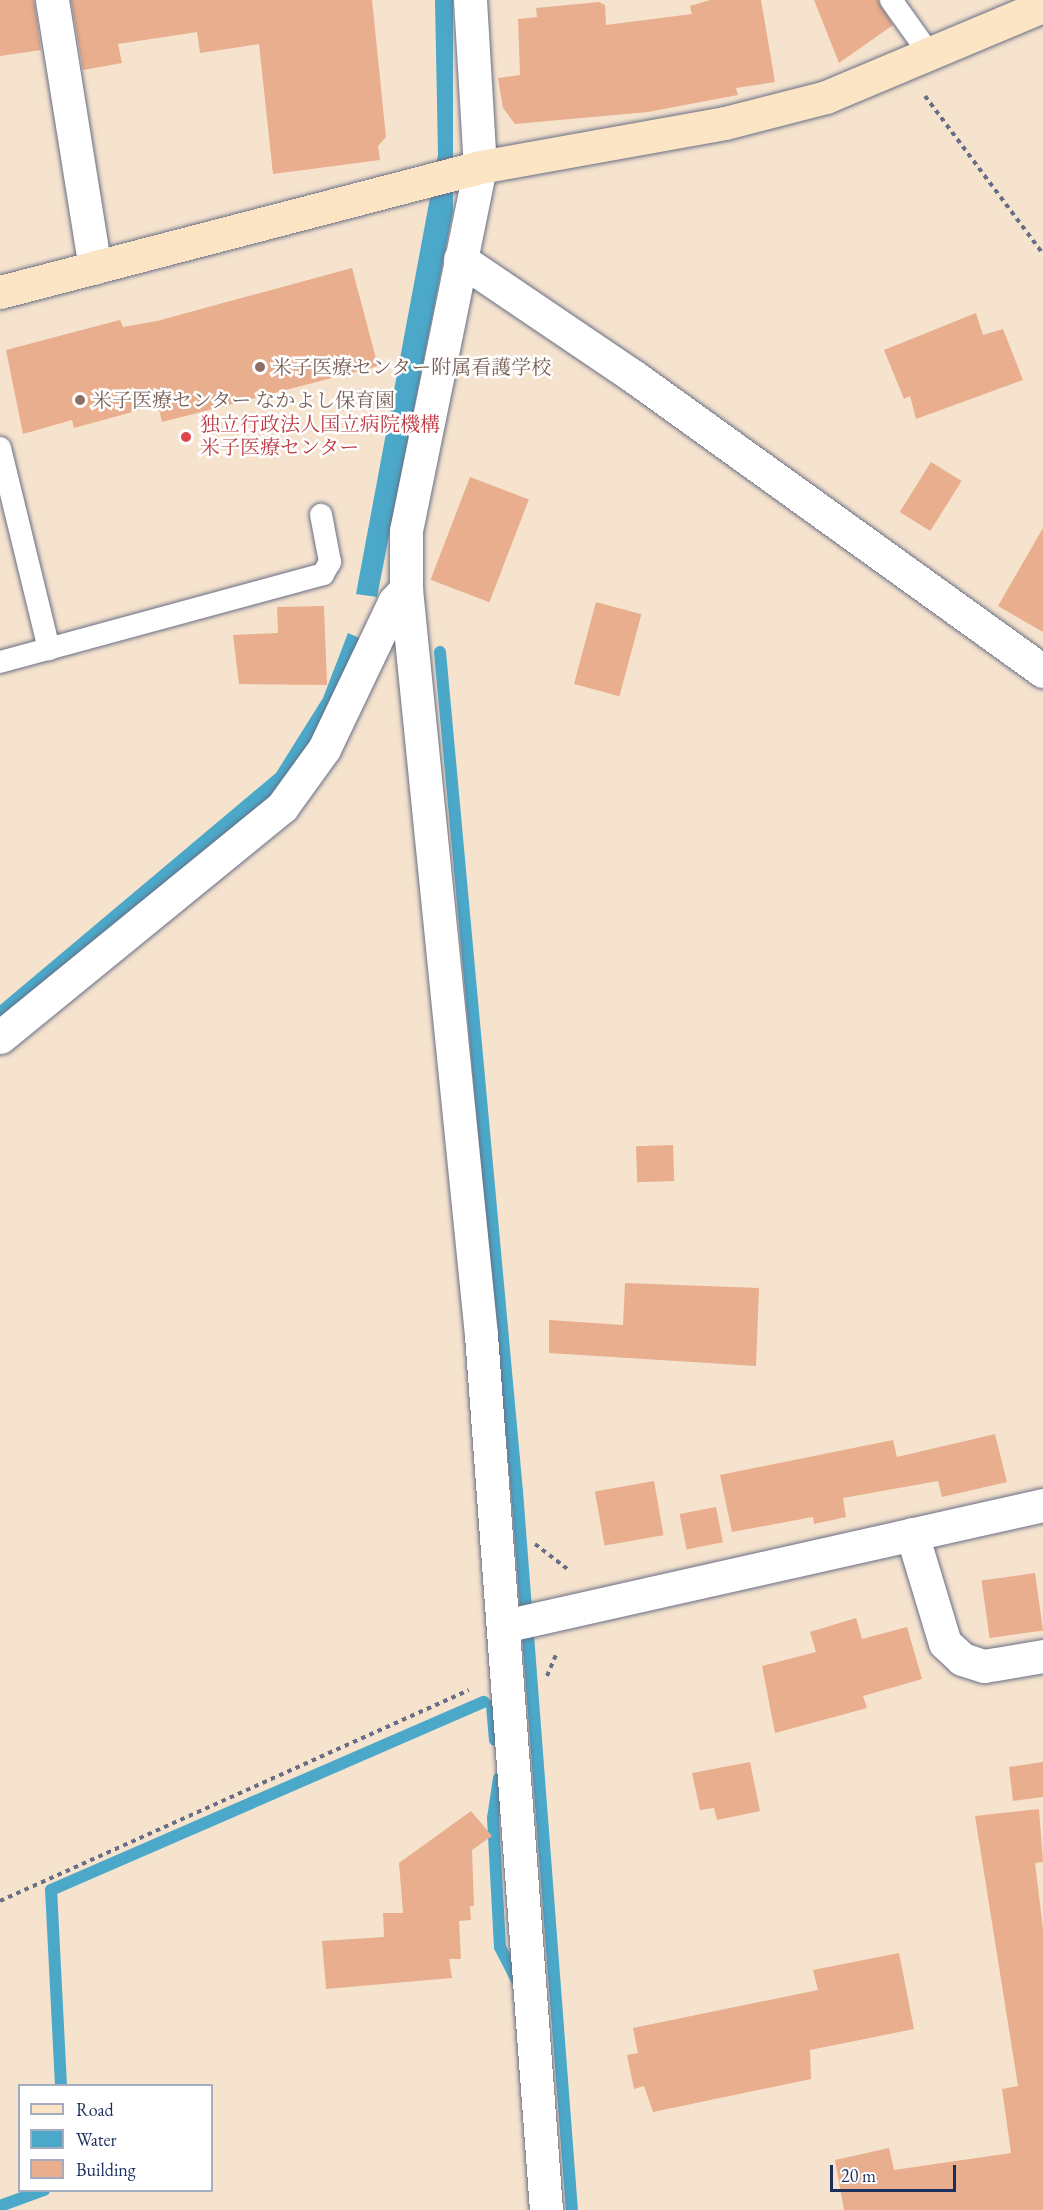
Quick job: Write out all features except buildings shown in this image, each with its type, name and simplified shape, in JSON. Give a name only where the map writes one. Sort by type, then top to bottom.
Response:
[{"type":"street","points":[[52,0],[95,268]]},
{"type":"street","points":[[470,0],[480,167],[406,531],[406,589],[481,1335],[508,1672],[546,2210]]},
{"type":"street","points":[[0,292],[480,167],[725,123],[826,97],[917,62],[1043,6]]},
{"type":"street","points":[[460,259],[633,376],[1043,671]]},
{"type":"street","points":[[0,1037],[282,807],[324,748],[394,602],[406,589]]},
{"type":"street","points":[[504,1626],[1043,1504]]},
{"type":"street","points":[[912,1534],[945,1643],[962,1659],[984,1666],[1043,1656]]},
{"type":"lane","points":[[891,0],[917,62]]},
{"type":"lane","points":[[0,448],[49,649]]},
{"type":"lane","points":[[0,662],[323,574],[330,562],[321,515]]},
{"type":"path","points":[[917,62],[1043,254]]},
{"type":"path","points":[[527,1536],[576,1575]]},
{"type":"path","points":[[554,1559],[555,1568]]},
{"type":"path","points":[[0,1901],[508,1672]]},
{"type":"water","points":[[435,0],[453,0],[453,211],[377,597],[356,594],[438,155]]},
{"type":"water","points":[[348,633],[364,640],[336,708],[271,808],[0,1029],[0,1005],[276,773],[323,698]]},
{"type":"waterway","points":[[440,652],[517,1491],[572,2210]]},
{"type":"waterway","points":[[61,2084],[51,1890],[484,1702]]},
{"type":"waterway","points":[[492,1706],[495,1740]]},
{"type":"waterway","points":[[499,1778],[493,1818],[500,1947],[517,1980]]},
{"type":"waterway","points":[[0,2206],[38,2192]]},
{"type":"place","name":"米子医療センター附属看護学校","points":[[260,367]]},
{"type":"place","name":"米子医療センター なかよし保育園","points":[[80,400]]},
{"type":"place","name":"独立行政法人国立病院機構 米子医療センター","points":[[186,437]]}]
